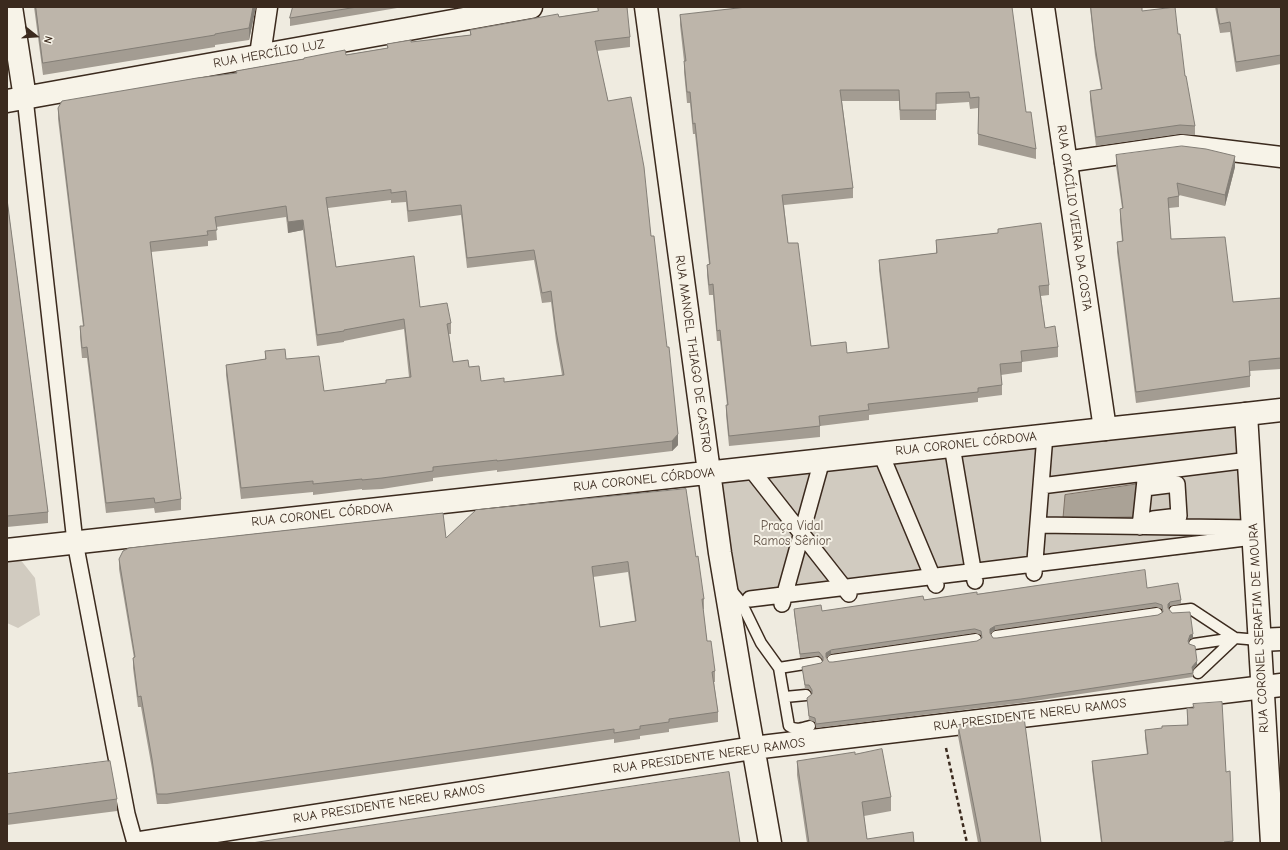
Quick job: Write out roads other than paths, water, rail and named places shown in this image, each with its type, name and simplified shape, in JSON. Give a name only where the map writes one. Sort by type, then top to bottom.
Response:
[{"type":"street","points":[[12,7],[16,99],[75,542],[127,814],[135,843]]},
{"type":"street","points":[[260,56],[268,7]]},
{"type":"street","name":"RUA HERCÍLIO LUZ","points":[[16,99],[532,7]]},
{"type":"street","name":"RUA MANOEL THIAGO DE CASTRO","points":[[646,7],[725,582],[770,843]]},
{"type":"street","name":"RUA OTACÍLIO VIEIRA DA COSTA","points":[[1043,7],[1104,429]]},
{"type":"street","points":[[1065,162],[1182,145],[1281,157]]},
{"type":"street","name":"RUA CORONEL CÓRDOVA","points":[[7,550],[1281,410]]},
{"type":"street","name":"RUA CORONEL SERAFIM DE MOURA","points":[[1246,414],[1259,640],[1272,686],[1272,843]]},
{"type":"street","points":[[1034,569],[1045,435]]},
{"type":"street","points":[[952,446],[974,576]]},
{"type":"street","points":[[881,454],[934,581]]},
{"type":"street","points":[[783,600],[822,460]]},
{"type":"street","points":[[1041,486],[1248,460]]},
{"type":"street","points":[[750,468],[848,592]]},
{"type":"street","points":[[1140,523],[1146,473]]},
{"type":"street","points":[[1140,523],[1179,516],[1176,484],[1144,488]]},
{"type":"street","points":[[1038,525],[1140,523],[1253,533]]},
{"type":"street","points":[[750,599],[783,600],[1034,569],[1253,533]]},
{"type":"street","points":[[1259,640],[1281,639]]},
{"type":"street","name":"RUA PRESIDENTE NEREU RAMOS","points":[[139,843],[753,748],[1272,686]]},
{"type":"lane","points":[[725,582],[740,602],[761,643],[779,668],[789,726],[794,729],[810,726]]},
{"type":"lane","points":[[1174,611],[1190,609],[1235,638]]},
{"type":"lane","points":[[996,636],[1157,613]]},
{"type":"lane","points":[[1194,644],[1235,638],[1259,640]]},
{"type":"lane","points":[[1198,673],[1235,638]]},
{"type":"lane","points":[[832,660],[976,639]]},
{"type":"lane","points":[[779,668],[817,662]]},
{"type":"lane","points":[[785,697],[806,695]]},
{"type":"park label","name":"Praça Vidal Ramos Sênior","points":[[792,534]]}]
